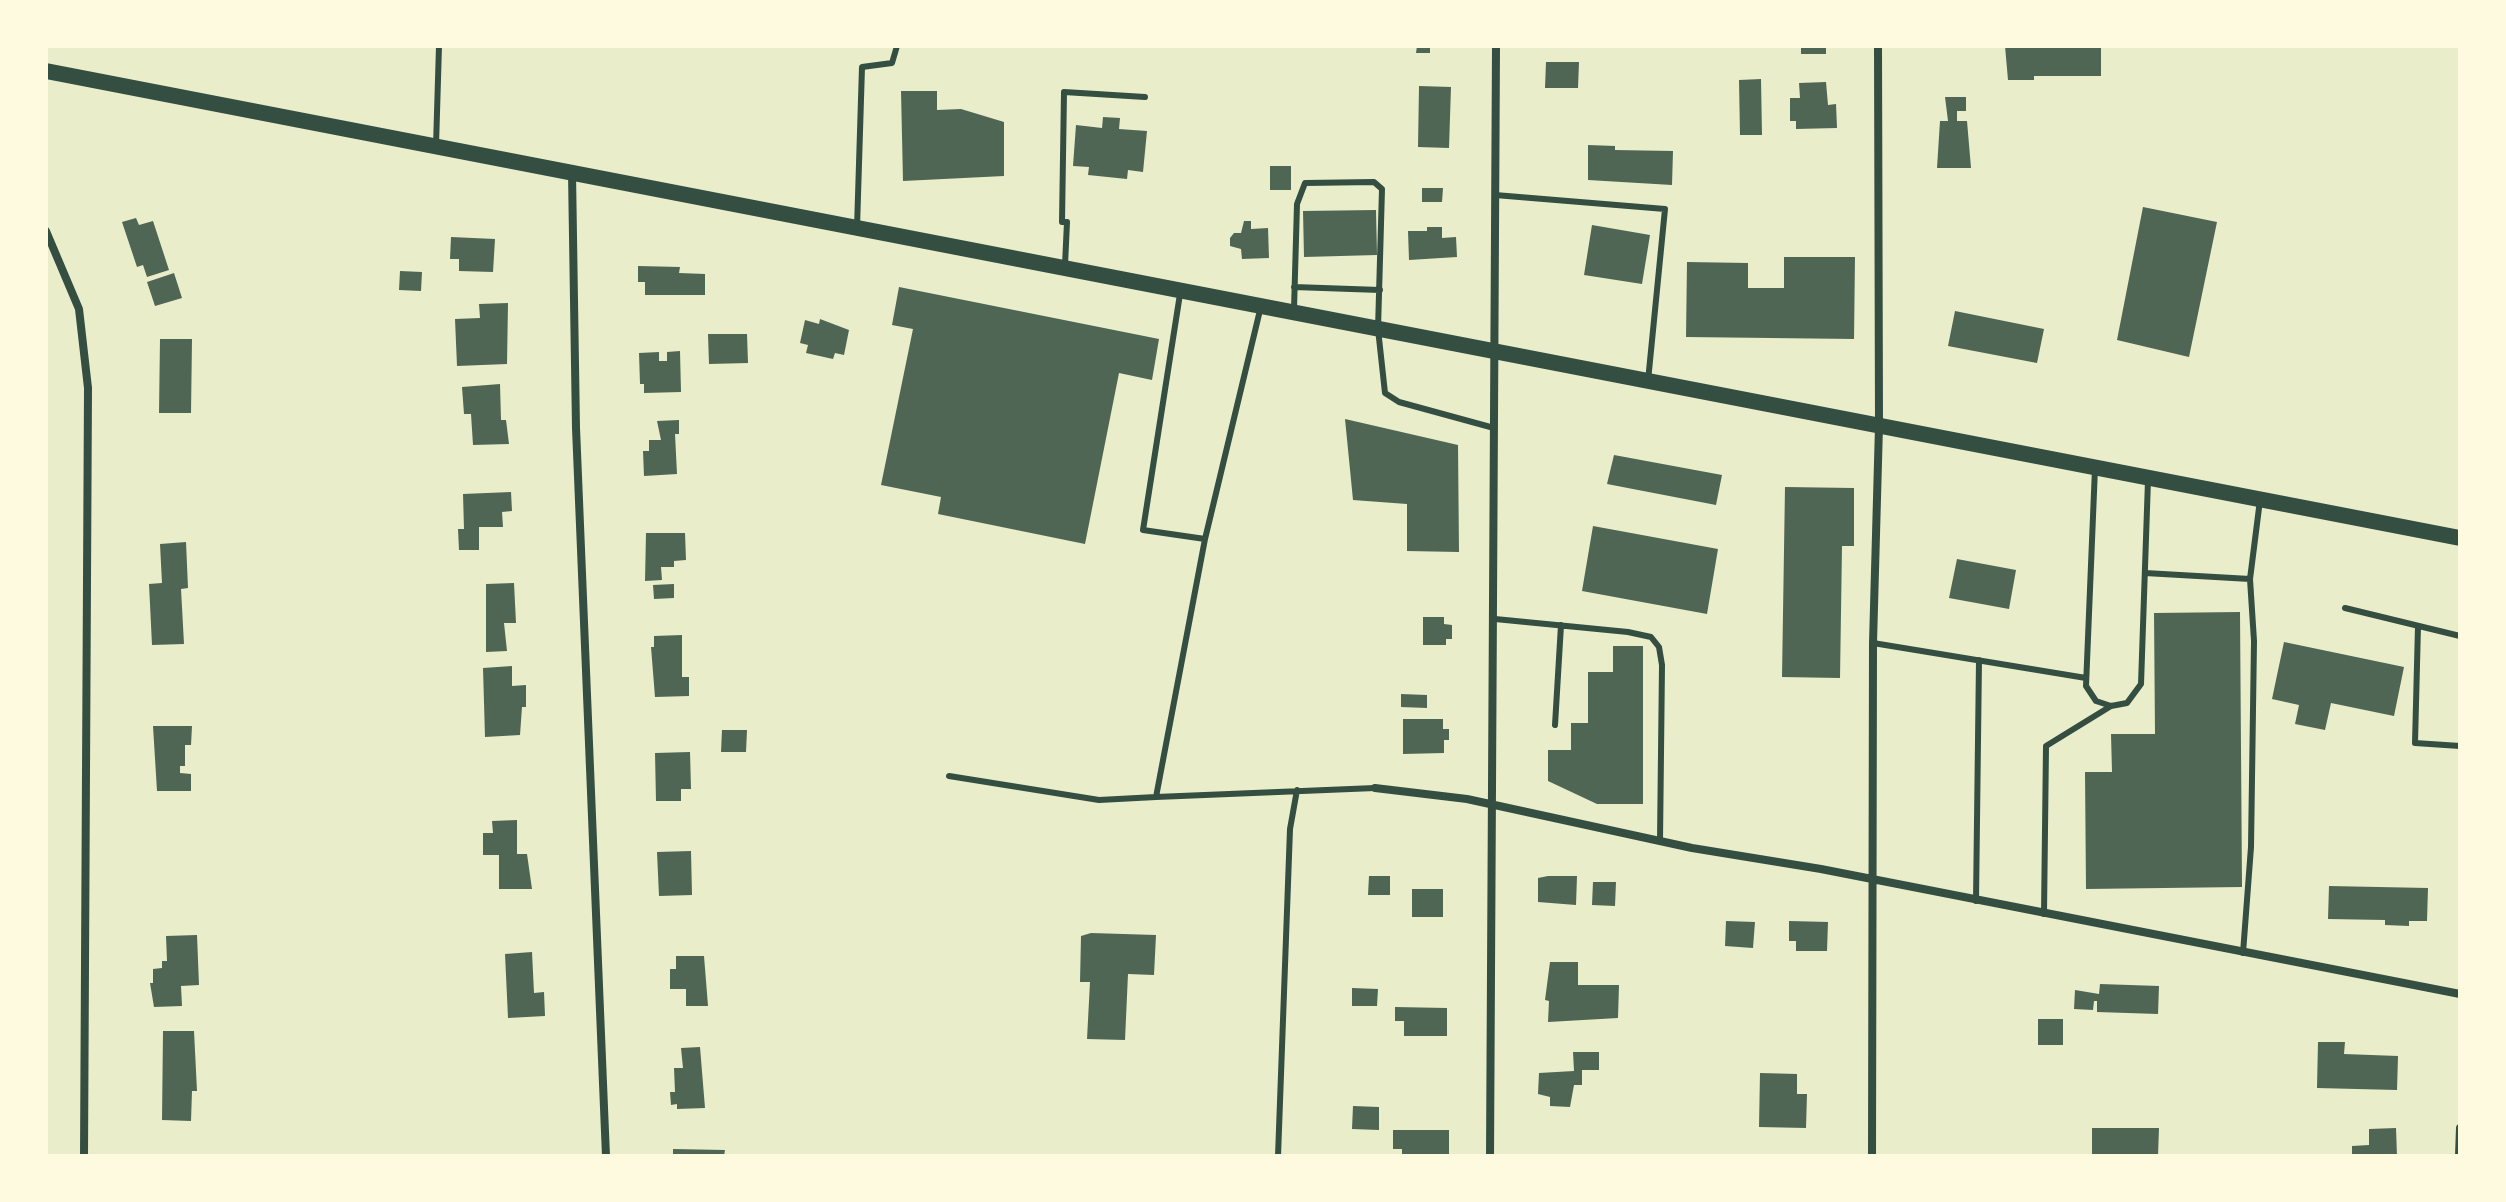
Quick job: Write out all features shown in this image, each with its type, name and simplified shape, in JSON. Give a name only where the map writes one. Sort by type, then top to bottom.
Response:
[{"type":"main road","points":[[46,71],[2460,538]]},
{"type":"street","points":[[1490,1156],[1496,46]]},
{"type":"street","points":[[1872,1156],[1873,643],[1879,426],[1878,46]]},
{"type":"street","points":[[572,172],[576,428],[606,1156]]},
{"type":"street","points":[[46,231],[79,309],[88,388],[84,1156]]},
{"type":"street","points":[[1375,788],[1494,806],[1660,841],[1873,879],[2044,915],[2460,994]]},
{"type":"street","points":[[2459,1156],[2460,1128]]},
{"type":"lane","points":[[436,146],[439,46]]},
{"type":"lane","points":[[857,228],[862,67],[892,63],[897,46]]},
{"type":"lane","points":[[1065,268],[1067,222],[1062,222],[1064,92],[1145,97]]},
{"type":"lane","points":[[1294,312],[1297,204],[1305,183],[1374,182],[1382,189],[1378,329],[1385,393],[1399,402],[1494,428]]},
{"type":"lane","points":[[1495,195],[1665,209],[1648,381]]},
{"type":"lane","points":[[1294,287],[1380,290]]},
{"type":"lane","points":[[1180,290],[1143,530],[1205,539]]},
{"type":"lane","points":[[1156,797],[1205,539],[1261,306]]},
{"type":"lane","points":[[2095,468],[2086,686],[2096,701],[2111,706]]},
{"type":"lane","points":[[2044,915],[2046,746],[2111,706],[2127,703],[2141,684],[2148,478]]},
{"type":"lane","points":[[2243,953],[2251,847],[2254,641],[2250,579],[2260,499]]},
{"type":"lane","points":[[2145,573],[2250,579]]},
{"type":"lane","points":[[2345,608],[2460,636]]},
{"type":"lane","points":[[1495,619],[1628,632],[1651,637],[1659,647],[1663,751],[1660,841]]},
{"type":"lane","points":[[1555,725],[1561,625]]},
{"type":"lane","points":[[2418,626],[2415,743],[2460,746]]},
{"type":"lane","points":[[1873,643],[2086,678]]},
{"type":"lane","points":[[1976,901],[1979,660]]},
{"type":"lane","points":[[949,776],[1099,800],[1375,788]]},
{"type":"lane","points":[[1278,1156],[1290,829],[1297,790]]},
{"type":"building","points":[[1417,46],[1430,46],[1430,53],[1416,53]]},
{"type":"building","points":[[1801,46],[1826,46],[1826,54],[1801,54]]},
{"type":"building","points":[[2005,46],[2101,46],[2101,76],[2034,76],[2034,80],[2008,80]]},
{"type":"building","points":[[1546,62],[1579,62],[1578,88],[1545,88]]},
{"type":"building","points":[[1761,79],[1762,135],[1740,135],[1739,80]]},
{"type":"building","points":[[1826,82],[1828,105],[1836,104],[1837,128],[1796,129],[1796,121],[1790,121],[1790,98],[1800,98],[1799,83]]},
{"type":"building","points":[[1419,86],[1451,87],[1449,148],[1418,147]]},
{"type":"building","points":[[901,91],[937,91],[937,110],[961,109],[1004,122],[1004,176],[903,181]]},
{"type":"building","points":[[1945,97],[1966,97],[1966,111],[1957,111],[1957,121],[1967,121],[1971,168],[1937,168],[1940,121],[1948,121]]},
{"type":"building","points":[[1103,117],[1120,118],[1119,129],[1147,131],[1143,172],[1128,170],[1127,179],[1088,175],[1089,167],[1073,166],[1076,125],[1102,128]]},
{"type":"building","points":[[1588,145],[1615,146],[1615,150],[1673,151],[1672,185],[1588,180]]},
{"type":"building","points":[[1270,166],[1291,166],[1291,190],[1270,190]]},
{"type":"building","points":[[1422,188],[1443,188],[1442,202],[1422,202]]},
{"type":"building","points":[[2143,207],[2217,222],[2189,357],[2117,340]]},
{"type":"building","points":[[1376,210],[1377,255],[1304,257],[1303,211]]},
{"type":"building","points":[[136,218],[139,225],[153,221],[169,270],[147,277],[143,265],[137,267],[122,222]]},
{"type":"building","points":[[1244,221],[1251,221],[1251,229],[1268,228],[1269,258],[1242,259],[1241,249],[1230,246],[1230,238],[1234,233],[1241,233]]},
{"type":"building","points":[[1592,225],[1650,235],[1642,284],[1584,275]]},
{"type":"building","points":[[1427,227],[1442,227],[1442,238],[1456,237],[1457,257],[1409,260],[1408,231],[1427,231]]},
{"type":"building","points":[[451,237],[495,239],[493,272],[459,271],[459,259],[450,259]]},
{"type":"building","points":[[1784,257],[1855,257],[1854,339],[1686,337],[1687,262],[1748,263],[1748,288],[1784,288]]},
{"type":"building","points":[[638,266],[680,267],[679,273],[705,274],[705,295],[645,295],[645,282],[638,282]]},
{"type":"building","points":[[400,271],[422,272],[421,291],[399,290]]},
{"type":"building","points":[[174,273],[182,298],[155,306],[147,282]]},
{"type":"building","points":[[899,287],[1159,339],[1152,380],[1119,373],[1085,544],[938,514],[941,497],[881,485],[913,329],[892,325]]},
{"type":"building","points":[[508,303],[507,364],[457,366],[455,319],[480,318],[479,304]]},
{"type":"building","points":[[1955,311],[2044,329],[2037,363],[1948,346]]},
{"type":"building","points":[[820,319],[849,330],[844,355],[835,353],[833,359],[806,353],[808,345],[800,343],[805,320],[819,324]]},
{"type":"building","points":[[708,334],[747,334],[748,363],[709,364]]},
{"type":"building","points":[[160,339],[192,339],[191,413],[159,413]]},
{"type":"building","points":[[680,351],[681,392],[644,393],[644,384],[640,384],[639,353],[659,352],[659,361],[667,361],[667,352]]},
{"type":"building","points":[[500,384],[501,420],[506,420],[509,444],[473,445],[471,414],[464,414],[462,387]]},
{"type":"building","points":[[1345,419],[1458,445],[1459,552],[1407,551],[1407,504],[1353,500]]},
{"type":"building","points":[[679,420],[679,434],[675,434],[677,474],[644,476],[643,451],[649,451],[649,440],[661,440],[657,421]]},
{"type":"building","points":[[1614,455],[1722,475],[1716,505],[1607,484]]},
{"type":"building","points":[[1785,487],[1854,488],[1854,546],[1842,546],[1840,678],[1782,677]]},
{"type":"building","points":[[511,492],[512,511],[502,512],[503,527],[479,527],[479,550],[459,550],[458,529],[464,529],[463,494]]},
{"type":"building","points":[[1593,526],[1718,549],[1707,614],[1582,591]]},
{"type":"building","points":[[646,533],[685,533],[686,560],[674,561],[674,567],[661,567],[662,580],[645,581]]},
{"type":"building","points":[[186,542],[188,588],[181,589],[184,644],[152,645],[149,584],[162,583],[160,544]]},
{"type":"building","points":[[1957,559],[2016,570],[2009,609],[1949,598]]},
{"type":"building","points":[[514,583],[516,623],[504,623],[507,651],[486,652],[486,584]]},
{"type":"building","points":[[674,584],[674,598],[654,599],[653,585]]},
{"type":"building","points":[[2240,612],[2242,887],[2086,889],[2085,772],[2112,772],[2111,734],[2155,734],[2154,613]]},
{"type":"building","points":[[1423,617],[1444,617],[1444,624],[1452,625],[1452,639],[1446,639],[1446,645],[1423,645]]},
{"type":"building","points":[[682,635],[682,677],[689,677],[689,696],[655,697],[651,647],[654,647],[654,636]]},
{"type":"building","points":[[2284,642],[2404,667],[2394,716],[2331,703],[2325,730],[2295,724],[2299,705],[2272,699]]},
{"type":"building","points":[[1613,646],[1643,646],[1643,804],[1597,804],[1548,781],[1548,750],[1571,750],[1571,723],[1588,723],[1588,672],[1613,672]]},
{"type":"building","points":[[512,666],[512,686],[526,685],[526,707],[522,707],[520,735],[485,737],[483,668]]},
{"type":"building","points":[[1401,694],[1427,695],[1427,708],[1401,707]]},
{"type":"building","points":[[1403,719],[1443,719],[1443,729],[1449,729],[1449,740],[1444,740],[1444,753],[1403,754]]},
{"type":"building","points":[[153,726],[192,726],[191,745],[185,745],[185,766],[180,766],[180,773],[191,774],[191,791],[157,791]]},
{"type":"building","points":[[722,730],[747,730],[746,752],[721,752]]},
{"type":"building","points":[[690,752],[691,789],[681,789],[681,801],[656,801],[655,753]]},
{"type":"building","points":[[517,820],[517,854],[527,854],[532,889],[499,889],[499,855],[483,855],[483,833],[493,833],[492,821]]},
{"type":"building","points":[[691,851],[692,895],[659,896],[657,852]]},
{"type":"building","points":[[1369,876],[1390,876],[1390,895],[1368,895]]},
{"type":"building","points":[[1577,876],[1576,905],[1538,902],[1538,878]]},
{"type":"building","points":[[1593,882],[1616,882],[1615,906],[1592,905]]},
{"type":"building","points":[[2329,886],[2428,888],[2427,921],[2409,921],[2409,926],[2385,925],[2385,920],[2328,919]]},
{"type":"building","points":[[1412,889],[1443,889],[1443,917],[1412,917]]},
{"type":"building","points":[[1726,921],[1755,922],[1753,948],[1725,946]]},
{"type":"building","points":[[1789,921],[1828,922],[1827,951],[1796,951],[1796,941],[1789,941]]},
{"type":"building","points":[[1091,933],[1156,935],[1154,975],[1128,974],[1125,1040],[1087,1039],[1090,982],[1080,982],[1081,936]]},
{"type":"building","points":[[197,935],[199,985],[181,986],[182,1006],[154,1007],[150,983],[153,983],[153,969],[162,968],[162,961],[167,961],[166,936]]},
{"type":"building","points":[[532,952],[534,993],[544,992],[545,1016],[508,1018],[505,954]]},
{"type":"building","points":[[676,956],[704,956],[708,1006],[686,1006],[686,989],[670,989],[670,969],[676,969]]},
{"type":"building","points":[[1550,962],[1578,962],[1578,985],[1619,985],[1618,1018],[1548,1022],[1549,1001],[1545,1000]]},
{"type":"building","points":[[2100,984],[2159,986],[2158,1014],[2097,1012],[2097,1001],[2094,1001],[2093,1010],[2074,1009],[2075,990],[2099,994]]},
{"type":"building","points":[[1352,988],[1378,989],[1377,1006],[1352,1006]]},
{"type":"building","points":[[1395,1007],[1447,1008],[1447,1036],[1404,1036],[1404,1021],[1395,1021]]},
{"type":"building","points":[[2038,1019],[2063,1019],[2063,1045],[2038,1045]]},
{"type":"building","points":[[163,1031],[194,1031],[197,1091],[192,1091],[191,1121],[162,1120]]},
{"type":"building","points":[[2318,1042],[2345,1042],[2344,1054],[2398,1056],[2397,1090],[2317,1088]]},
{"type":"building","points":[[700,1047],[705,1108],[677,1109],[677,1104],[671,1105],[670,1092],[675,1092],[674,1068],[683,1068],[681,1048]]},
{"type":"building","points":[[1573,1052],[1599,1052],[1599,1070],[1582,1070],[1582,1085],[1574,1085],[1570,1107],[1550,1106],[1550,1097],[1538,1094],[1539,1073],[1574,1071]]},
{"type":"building","points":[[1760,1073],[1797,1074],[1797,1094],[1807,1094],[1806,1128],[1759,1127]]},
{"type":"building","points":[[1353,1106],[1379,1107],[1379,1130],[1352,1129]]},
{"type":"building","points":[[2092,1128],[2159,1128],[2158,1156],[2092,1156]]},
{"type":"building","points":[[2396,1128],[2397,1156],[2352,1156],[2352,1146],[2369,1145],[2369,1129]]},
{"type":"building","points":[[1393,1130],[1449,1130],[1449,1156],[1402,1156],[1402,1149],[1393,1149]]},
{"type":"building","points":[[673,1149],[725,1150],[724,1156],[673,1156]]}]
